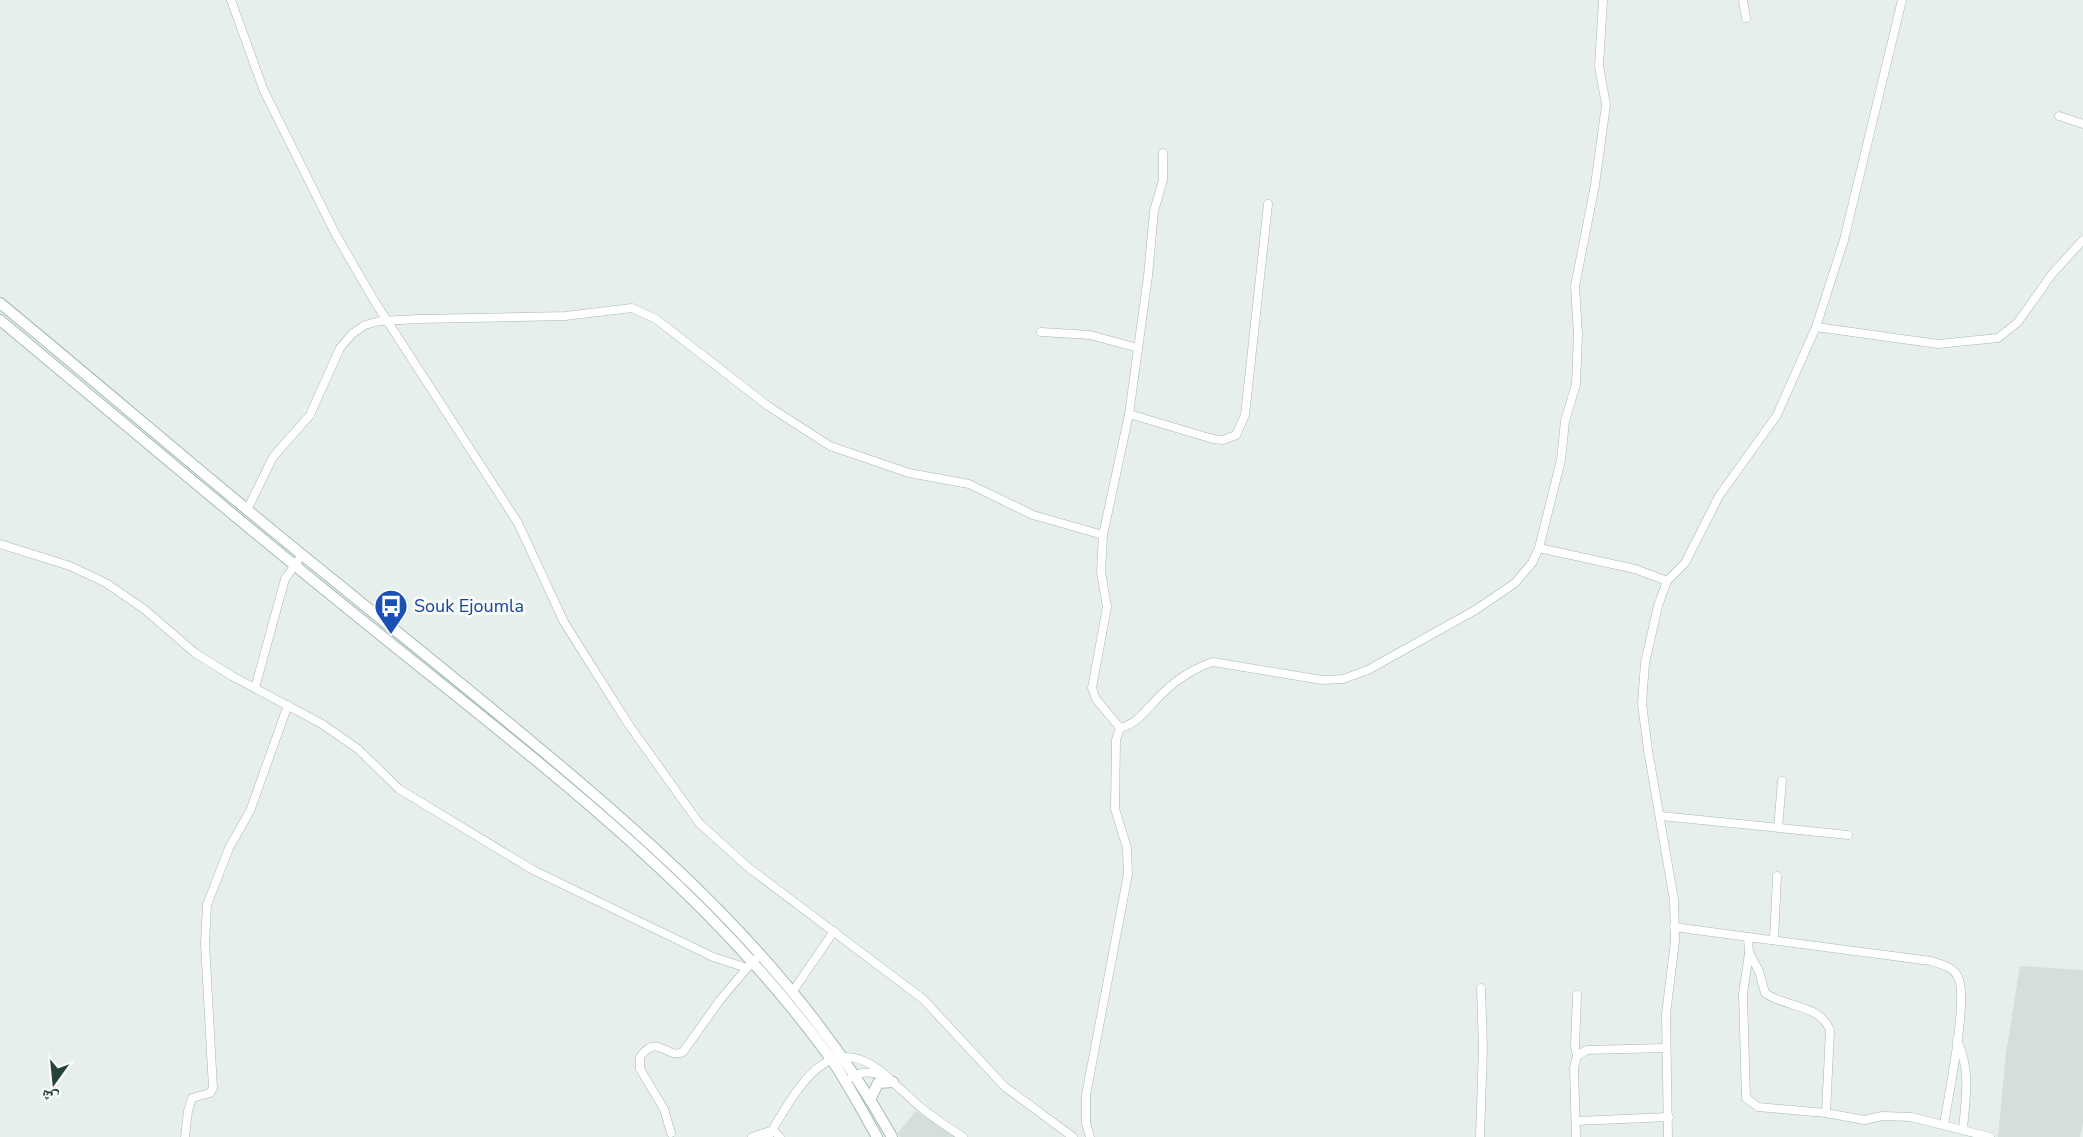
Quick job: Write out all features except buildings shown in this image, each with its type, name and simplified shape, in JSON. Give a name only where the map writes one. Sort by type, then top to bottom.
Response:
[{"type":"main road","points":[[0,303],[167,444],[569,773],[690,879],[760,952],[793,991],[856,1075],[892,1137]]},
{"type":"main road","points":[[15,316],[3,323],[293,565],[600,814],[673,880],[831,1059],[877,1137]]},
{"type":"main road","points":[[160,453],[167,444]]},
{"type":"main road","points":[[561,783],[569,773]]},
{"type":"main road","points":[[870,1100],[878,1083],[893,1082]]},
{"type":"street","points":[[231,0],[264,91],[326,218],[378,305],[518,523],[564,622],[699,823],[725,848],[923,999],[1005,1087],[1073,1137]]},
{"type":"street","points":[[1090,1137],[1086,1123],[1086,1095],[1128,874],[1127,848],[1115,809],[1116,740],[1120,728],[1140,718],[1168,688],[1204,664],[1213,662],[1322,680],[1343,679],[1368,670],[1448,627],[1506,590],[1527,571],[1539,548],[1561,460],[1565,421],[1576,384],[1578,334],[1575,286],[1595,184],[1606,105],[1599,66],[1603,0]]},
{"type":"street","points":[[1743,0],[1746,18]]},
{"type":"street","points":[[1668,1137],[1666,1014],[1674,960],[1674,900],[1661,816],[1647,750],[1642,704],[1645,663],[1658,606],[1667,581],[1685,563],[1719,496],[1777,415],[1816,327],[1844,240],[1902,0]]},
{"type":"street","points":[[2059,116],[2083,124]]},
{"type":"street","points":[[1120,728],[1095,699],[1092,688],[1107,608],[1101,572],[1103,535],[1129,414],[1154,211],[1163,180],[1164,153]]},
{"type":"street","points":[[1129,414],[1213,439],[1223,440],[1236,435],[1245,415],[1268,204]]},
{"type":"street","points":[[1816,327],[1938,344],[1998,338],[2010,332],[2052,274],[2083,240]]},
{"type":"street","points":[[372,322],[378,305]]},
{"type":"street","points":[[247,510],[273,457],[310,415],[340,348],[352,334],[372,322],[533,318],[632,309],[656,319],[768,406],[830,446],[909,473],[969,484],[1033,514],[1103,535]]},
{"type":"street","points":[[1041,332],[1090,335],[1138,348]]},
{"type":"street","points":[[0,544],[70,566],[106,583],[144,609],[195,652],[339,736],[399,789],[532,870],[713,957],[750,966]]},
{"type":"street","points":[[1539,548],[1635,569],[1667,581]]},
{"type":"street","points":[[255,688],[285,579],[302,555]]},
{"type":"street","points":[[185,1137],[192,1098],[210,1093],[213,1088],[205,943],[207,905],[229,848],[250,812],[288,705]]},
{"type":"street","points":[[1778,828],[1782,781]]},
{"type":"street","points":[[1661,816],[1848,835]]},
{"type":"street","points":[[1774,940],[1777,876]]},
{"type":"street","points":[[1674,927],[1903,957],[1949,968],[1959,977],[1961,987],[1944,1125]]},
{"type":"street","points":[[793,991],[834,931]]},
{"type":"street","points":[[1748,937],[1749,953],[1744,976],[1746,1098],[1758,1107],[1826,1113],[1854,1119],[1882,1116],[1911,1117],[1990,1137]]},
{"type":"street","points":[[671,1133],[664,1109],[640,1069],[640,1057],[650,1046],[674,1053],[683,1052],[720,1000],[760,952]]},
{"type":"street","points":[[1749,953],[1759,971],[1765,993],[1809,1010],[1826,1022],[1830,1030],[1826,1113]]},
{"type":"street","points":[[1480,1137],[1483,1048],[1481,988]]},
{"type":"street","points":[[1576,1137],[1574,1068],[1577,1056],[1575,1047],[1577,995]]},
{"type":"street","points":[[1956,1039],[1966,1060],[1963,1129]]},
{"type":"street","points":[[1577,1056],[1587,1050],[1666,1048]]},
{"type":"street","points":[[771,1133],[814,1069],[831,1059],[843,1056],[869,1061],[922,1109],[963,1137]]},
{"type":"street","points":[[845,1081],[856,1075],[880,1075],[893,1082]]},
{"type":"street","points":[[1576,1121],[1669,1117]]},
{"type":"street","points":[[752,1137],[771,1133],[780,1137]]},
{"type":"shaded area","points":[[2020,966],[2083,970],[2083,1122],[2080,1137],[1998,1137],[2006,1053]]},
{"type":"shaded area","points":[[916,1111],[957,1137],[900,1137],[898,1133]]},
{"type":"place","name":"Souk Ejoumla","points":[[391,635]]}]
